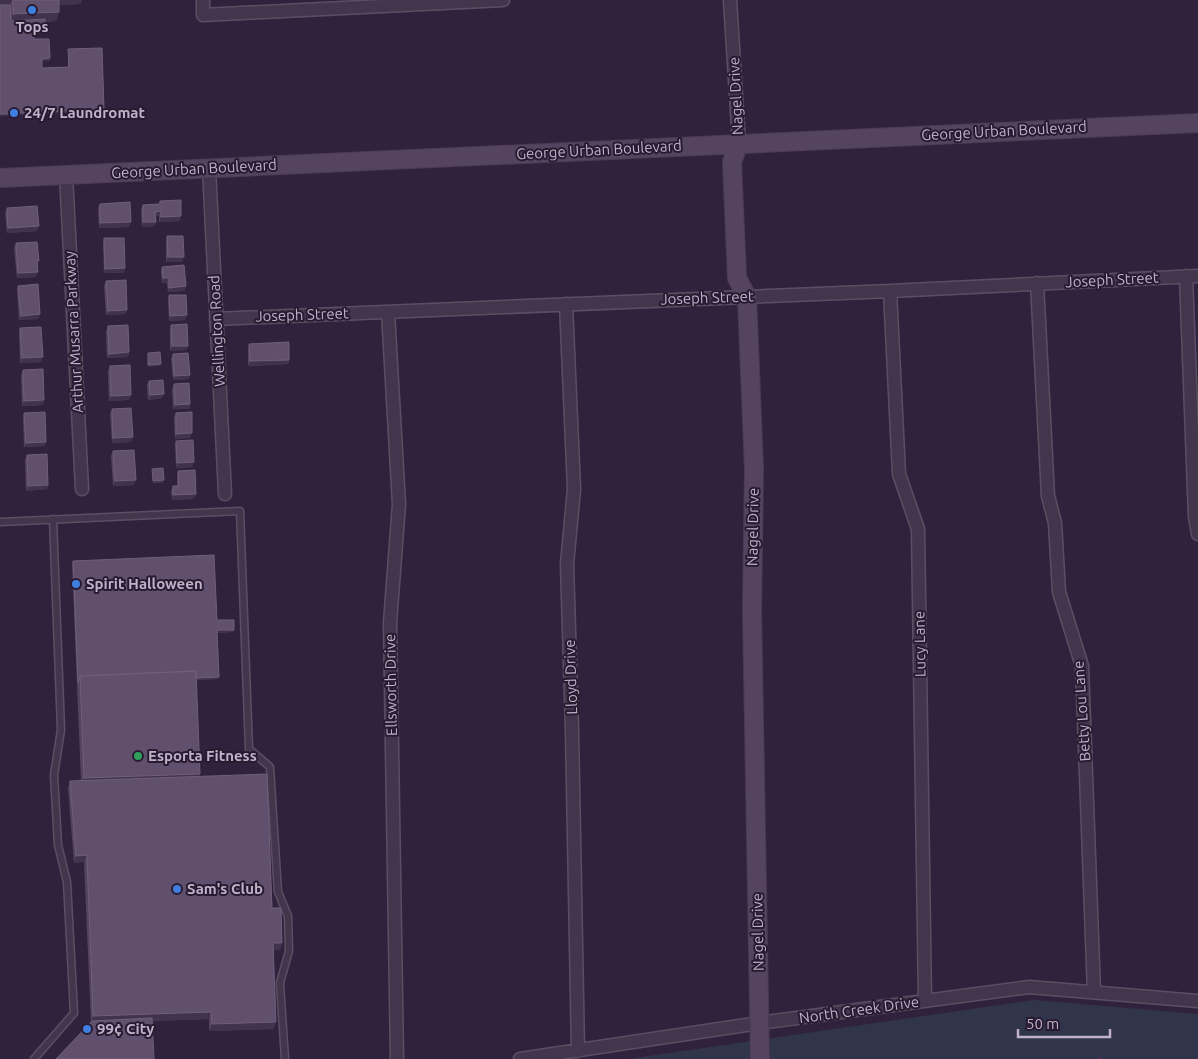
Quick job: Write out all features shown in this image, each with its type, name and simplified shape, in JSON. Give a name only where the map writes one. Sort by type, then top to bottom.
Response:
[{"type":"street","points":[[203,0],[204,15],[503,0]]},
{"type":"street","name":"Nagel Drive","points":[[730,0],[739,144],[732,162],[737,278],[746,297],[754,469],[752,610],[760,1059]]},
{"type":"street","name":"George Urban Boulevard","points":[[0,178],[1198,123]]},
{"type":"street","name":"Wellington Road","points":[[209,168],[225,494]]},
{"type":"street","name":"Arthur Musarra Parkway","points":[[66,175],[82,489]]},
{"type":"street","points":[[1192,276],[1196,527],[1198,534]]},
{"type":"street","name":"Joseph Street","points":[[216,319],[1192,276]]},
{"type":"street","name":"Betty Lou Lane","points":[[1037,284],[1048,496],[1055,523],[1059,592],[1082,666],[1094,992]]},
{"type":"street","name":"Lucy Lane","points":[[890,290],[899,474],[918,529],[925,1001]]},
{"type":"street","name":"Lloyd Drive","points":[[566,304],[574,488],[567,564],[578,1051]]},
{"type":"street","name":"Ellsworth Drive","points":[[388,312],[399,504],[390,623],[397,1059]]},
{"type":"street","name":"North Creek Drive","points":[[520,1059],[759,1023],[1029,986],[1198,1001]]},
{"type":"lane","points":[[0,522],[240,511],[249,749],[270,767],[278,892],[288,916],[289,951],[280,983],[285,1059]]},
{"type":"lane","points":[[34,1059],[74,1013],[67,882],[58,845],[54,776],[61,730],[53,519]]},
{"type":"shaded area","points":[[1034,1000],[1198,1014],[1198,1059],[628,1059]]},
{"type":"building","points":[[13,0],[59,0],[59,12],[13,14]]},
{"type":"building","points":[[0,5],[10,5],[11,21],[45,19],[45,31],[34,32],[34,39],[49,39],[50,58],[42,59],[42,68],[69,67],[68,49],[102,48],[104,109],[0,114]]},
{"type":"building","points":[[181,200],[181,216],[161,217],[161,211],[155,212],[156,222],[143,222],[143,205],[160,204],[160,201]]},
{"type":"building","points":[[130,202],[131,222],[100,223],[100,204]]},
{"type":"building","points":[[37,206],[39,226],[8,228],[7,208]]},
{"type":"building","points":[[167,236],[183,236],[184,257],[168,257]]},
{"type":"building","points":[[104,238],[124,238],[125,268],[105,269]]},
{"type":"building","points":[[37,242],[38,272],[18,273],[16,243]]},
{"type":"building","points":[[184,265],[186,286],[169,288],[169,278],[163,278],[162,267]]},
{"type":"building","points":[[126,280],[127,310],[108,311],[106,281]]},
{"type":"building","points":[[38,284],[40,314],[21,316],[18,286]]},
{"type":"building","points":[[169,295],[186,295],[187,315],[170,316]]},
{"type":"building","points":[[187,324],[188,346],[172,346],[171,325]]},
{"type":"building","points":[[128,325],[129,352],[109,354],[108,326]]},
{"type":"building","points":[[41,327],[43,357],[22,358],[20,328]]},
{"type":"building","points":[[289,342],[289,360],[250,361],[249,344]]},
{"type":"building","points":[[160,352],[161,364],[148,365],[148,353]]},
{"type":"building","points":[[188,353],[190,375],[174,376],[173,354]]},
{"type":"building","points":[[130,365],[131,395],[111,396],[110,366]]},
{"type":"building","points":[[43,369],[44,400],[24,401],[23,370]]},
{"type":"building","points":[[163,380],[164,394],[150,395],[149,381]]},
{"type":"building","points":[[189,383],[190,404],[175,405],[174,384]]},
{"type":"building","points":[[131,408],[133,437],[113,438],[112,409]]},
{"type":"building","points":[[45,412],[46,442],[26,443],[24,413]]},
{"type":"building","points":[[192,412],[192,433],[176,434],[176,413]]},
{"type":"building","points":[[193,440],[194,462],[177,463],[176,441]]},
{"type":"building","points":[[134,450],[136,480],[115,481],[113,451]]},
{"type":"building","points":[[47,454],[48,485],[28,486],[27,455]]},
{"type":"building","points":[[163,468],[164,480],[153,481],[152,469]]},
{"type":"building","points":[[195,470],[196,494],[173,495],[173,486],[179,486],[178,471]]},
{"type":"building","points":[[214,555],[217,620],[234,620],[234,630],[217,630],[219,677],[196,678],[196,671],[80,676],[78,683],[73,561]]},
{"type":"building","name":"Esporta Fitness","points":[[196,671],[200,774],[84,778],[80,676]]},
{"type":"building","name":"Sam's Club","points":[[267,774],[272,908],[281,908],[282,943],[273,943],[276,1022],[212,1024],[211,1012],[93,1016],[87,855],[76,856],[70,781]]},
{"type":"building","points":[[152,1018],[154,1059],[56,1059],[92,1021]]},
{"type":"place","name":"Tops","points":[[32,10]]},
{"type":"place","name":"24/7 Laundromat","points":[[14,113]]},
{"type":"place","name":"Spirit Halloween","points":[[76,584]]},
{"type":"place","name":"Esporta Fitness","points":[[138,756]]},
{"type":"place","name":"Sam's Club","points":[[177,889]]},
{"type":"place","name":"99¢ City","points":[[87,1029]]}]
